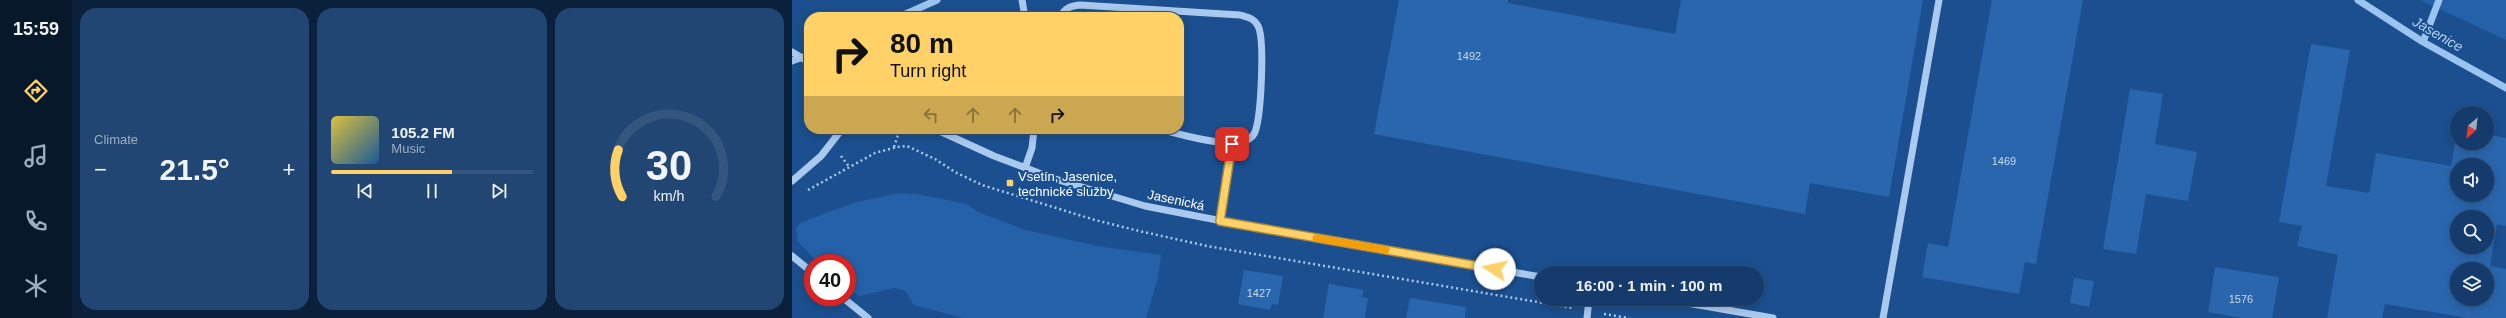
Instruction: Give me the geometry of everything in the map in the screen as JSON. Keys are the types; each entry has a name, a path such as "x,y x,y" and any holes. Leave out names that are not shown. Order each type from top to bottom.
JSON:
{"street":[{"path":"1022,0 1024,12"},
{"path":"1883,318 1939,0"},
{"path":"1063,12 1072,6 1080,5 1240,15 1250,18 1257,24 1262,42 1257,122 1253,136 1246,140 1232,144 1184,134"},
{"path":"792,52 804,59"},
{"path":"792,181 821,156 838,134"},
{"name":"Jasenická","path":"947,134 1025,168 1124,200 1220,221 1534,276"},
{"path":"1025,168 1032,148 1033,134"},
{"path":"1220,221 1232,144"},
{"path":"792,256 804,266"},
{"path":"853,306 868,318"},
{"path":"1704,306 1773,318"}],"path":[{"path":"894,148 898,134"},
{"path":"804,192 875,153 907,146 919,151 954,172 982,184 1095,220 1165,238 1587,314 1629,318"}],"shaded area":[{"path":"2420,0 2506,0 2506,40"},
{"path":"900,193 917,194 967,204 978,212 1025,230 1098,246 1161,255 1158,278 1146,318 963,318 914,305 905,291 895,288 859,296 856,294 856,254 809,254 798,242 796,228 802,222 856,202"}],"building":[{"path":"1399,0 1508,0 1508,3 1675,34 1681,0 1923,0 1889,197 1810,183 1805,214 1374,134"},
{"path":"1992,0 2083,0 2036,264 2025,262 2019,294 1922,277 1928,243 1948,247"},
{"path":"2311,44 2350,50 2326,186 2369,193 2376,153 2450,166 2450,202 2494,202 2494,158 2452,158 2454,150 2494,150 2494,135 2506,138 2506,226 2497,224 2494,242 2494,210 2450,210 2450,254 2492,254 2491,262 2450,262 2450,306 2494,306 2494,267 2506,269 2506,318 2468,318 2385,304 2382,318 2327,318 2338,255 2297,246 2302,226 2279,222"},
{"path":"2130,89 2163,94 2155,144 2197,152 2188,201 2146,194 2136,254 2103,249"},
{"path":"2215,267 2279,277 2272,318 2242,318 2208,312"},
{"path":"1244,270 1283,276 1278,305 1272,304 1270,310 1238,304"},
{"path":"2074,278 2094,281 2089,307 2070,303"},
{"path":"1329,284 1364,290 1362,297 1368,298 1365,318 1323,318"},
{"path":"1410,298 1466,307 1465,318 1406,318"}],"waterway":[{"name":"Jasenice","path":"910,12 937,0"},
{"name":"Jasenice","path":"2358,0 2423,42 2506,88"},
{"path":"2423,42 2439,0"},
{"name":"Jasenice","path":"792,61 804,57"}],"slow traffic":[{"path":"1316,238 1386,250"}],"place":[{"name":"Vsetín, Jasenice, technické služby","path":"1010,183"}],"route":[{"path":"1232,144 1220,221 1495,269"}]}
